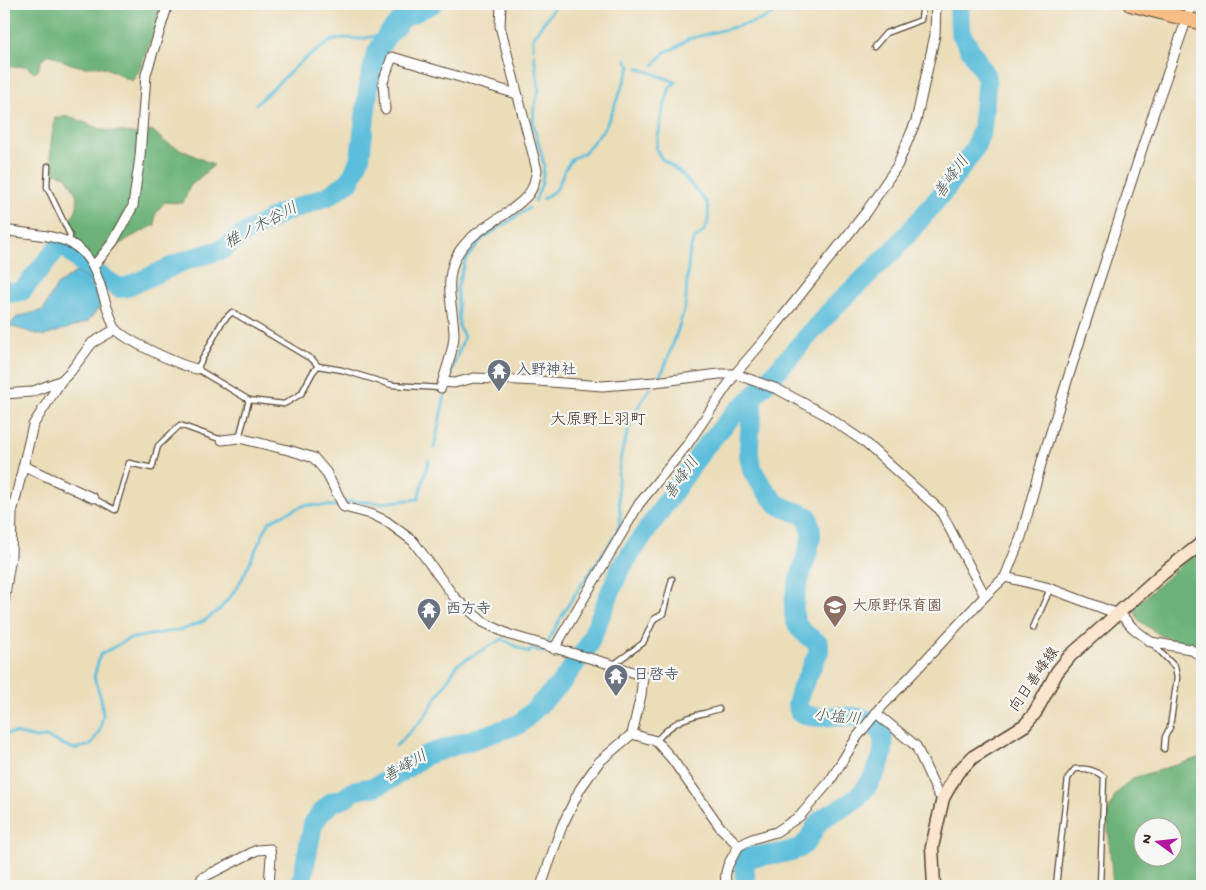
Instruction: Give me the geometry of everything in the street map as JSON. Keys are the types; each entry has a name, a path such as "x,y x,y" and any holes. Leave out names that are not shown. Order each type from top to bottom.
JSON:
{"main road":[{"path":"1130,4 1202,23"},
{"name":"向日善峰線","path":"934,886 932,847 943,798 957,773 973,758 1025,725 1035,713 1057,672 1070,656 1162,574 1202,543"}],"street":[{"path":"93,267 113,242 133,206 140,157 146,74 168,4"},
{"path":"501,4 500,26 537,170 534,185 526,198 464,243 455,259 449,298 454,335 453,349 442,385 474,378 602,386 719,374 738,374 777,389 822,413 862,440 940,510 984,596"},
{"path":"557,650 639,504 687,445 738,374 866,212 897,166 916,121 935,35 936,4"},
{"path":"727,886 725,880 728,863 739,846 752,839 776,832 800,816 830,781 857,737 874,715 984,596 1005,577 1021,537 1043,457 1152,118 1192,4"},
{"path":"385,109 383,82 392,57 517,94"},
{"path":"4,230 58,239 73,244 86,256 93,267 116,329 146,349 184,367 197,370"},
{"path":"4,600 11,556 8,512 24,466 33,425 61,381 92,343 116,329"},
{"path":"4,394 32,392 61,381"},
{"path":"222,440 239,438 314,458 326,472 342,503 386,521 413,541 455,598 483,622 510,636 613,665 643,676 632,734 600,762 580,789 562,826 541,886"},
{"path":"24,466 93,498"},
{"path":"1005,577 1050,589 1118,614 1151,642 1190,649 1202,657"},
{"path":"874,715 916,746 938,794 943,798"},
{"path":"632,734 656,741 672,759 720,827 739,846"},
{"path":"200,886 202,878 257,850 270,849 269,886"}],"lane":[{"path":"874,47 886,33 921,20 923,4"},
{"path":"48,166 47,187 70,235 68,242"},
{"path":"318,366 301,394 284,404 249,400 197,370 222,322 232,312 313,360 318,366 342,370 392,385 442,385"},
{"path":"239,438 249,400"},
{"path":"93,498 115,510 129,463 152,468 158,446 180,424 222,440"},
{"path":"613,665 643,643 654,619 663,614 672,579"},
{"path":"1033,628 1050,589"},
{"path":"1151,642 1175,667 1177,678 1170,727 1165,737 1164,749"},
{"path":"656,741 668,727 686,717 719,709"},
{"path":"1056,886 1068,778 1075,769 1084,768 1097,771 1104,777 1100,886"}],"green space":[{"path":"4,4 164,4 140,69 132,81 103,67 77,66 49,54 41,61 38,71 33,72 26,66 4,67"},
{"path":"68,116 107,131 138,134 152,130 165,142 214,165 190,186 183,203 164,202 155,215 155,225 129,238 96,262 76,241 69,222 76,209 76,194 66,176 55,173 51,160 55,118"},
{"path":"1202,547 1202,652 1160,635 1138,620 1134,607"},
{"path":"1202,757 1202,886 1113,886 1107,815 1116,794 1133,778"}],"water":[{"path":"76,272 91,282 101,305 87,322 44,336 9,326 17,317 43,310 57,285"}],"waterway":[{"name":"椎ノ木谷川","path":"4,290 10,293 22,291 59,246 67,247 81,263 119,288 127,287 184,261 223,249 242,235 280,214 328,196 350,181 360,158 369,84 376,54 386,37 403,18 432,4"},
{"path":"533,49 533,37 557,4"},
{"path":"654,65 665,52 677,47 688,39 758,21 778,12 807,12 822,4"},
{"name":"善峰川","path":"301,886 313,824 332,802 343,799 356,790 374,787 391,779 426,755 520,724 561,683 588,646 620,569 704,448 734,414 754,396 834,307 894,250 946,189 974,150 982,129 987,78 960,32 959,4"},
{"path":"256,104 302,61 331,41 343,38 361,39 390,33"},
{"path":"534,55 539,90 534,108 533,123 544,164 542,183 535,201"},
{"path":"543,199 557,189 565,169 573,158 584,153 603,130 630,67 626,59"},
{"path":"638,68 676,82 670,87 662,114 656,149 662,159 680,172 707,203 708,210 708,222 705,229 691,246 685,306 664,369 658,377"},
{"path":"450,376 464,337 459,326 457,288 465,261 481,240 529,208"},
{"path":"548,643 577,591 618,530 620,514 618,475 620,462 631,423 650,388"},
{"path":"434,448 446,389"},
{"name":"小塩川","path":"746,886 744,863 748,857 783,853 796,850 804,845 821,820 861,794 879,766 883,745 882,735 870,721 851,717 810,716 800,713 797,705 801,690 819,651 819,644 802,631 794,617 795,594 809,546 810,526 808,517 782,507 775,502 754,473 749,451 754,396"},
{"path":"5,734 15,733 36,738 46,737 74,749 91,745 100,730 103,716 101,698 94,677 100,655 128,639 184,629 204,621 220,609 242,579 269,522 305,505 338,506 350,501 381,503 418,499 429,460"},
{"path":"396,746 423,719 458,664 502,639 529,653 531,649 544,652"}],"place":[{"name":"入野神社","path":"499,392"},
{"name":"大原野保育園","path":"835,628"},
{"name":"西方寺","path":"429,631"},
{"name":"日啓寺","path":"616,697"}],"district":[{"name":"大原野上羽町","path":"598,421"}]}
